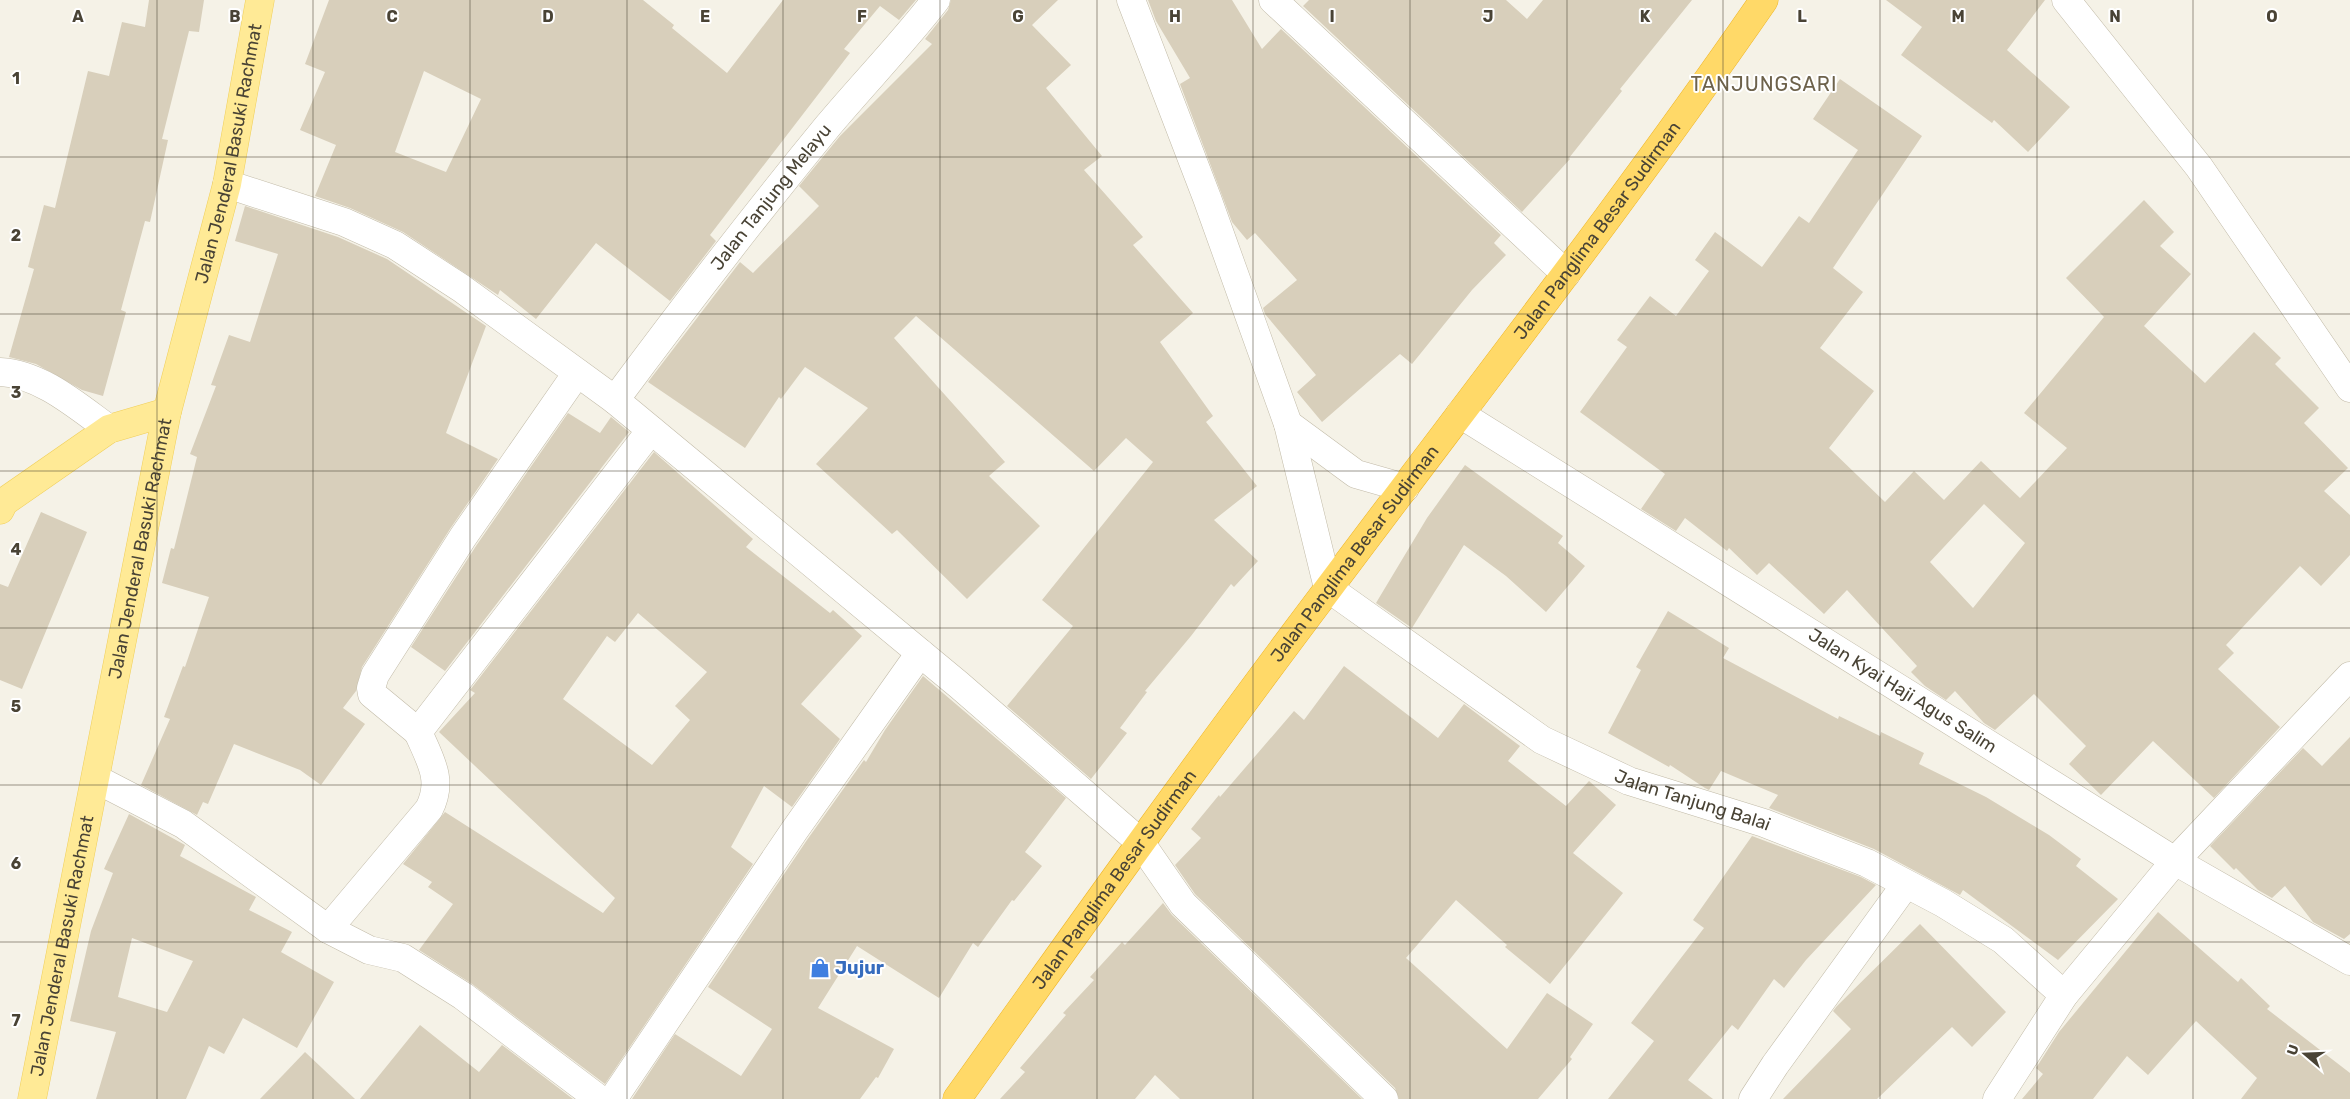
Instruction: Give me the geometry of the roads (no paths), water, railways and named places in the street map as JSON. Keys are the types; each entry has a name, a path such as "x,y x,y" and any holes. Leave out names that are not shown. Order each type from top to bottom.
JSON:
{"highway":[{"name":"Jalan Panglima Besar Sudirman","path":"957,1099 1140,842 1328,588 1566,274 1760,6"}],"main road":[{"name":"Jalan Jenderal Basuki Rachmat","path":"32,1099 167,412 227,184 260,0"},
{"path":"0,510 4,502 109,429 167,412"}],"street":[{"name":"Jalan Tanjung Melayu","path":"615,400 740,233 833,119 911,33 936,0"},
{"path":"1131,0 1207,198 1288,424 1328,588"},
{"path":"1273,0 1566,274"},
{"path":"2066,0 2199,167 2350,388"},
{"path":"227,184 344,222 395,245 461,288 615,400 920,653 1140,842 1183,904 1384,1099"},
{"path":"0,372 13,372 49,387 109,429"},
{"path":"328,929 429,809 437,786 431,762 418,732 372,694 370,688 374,675 463,537 577,373"},
{"name":"Jalan Kyai Haji Agus Salim","path":"1460,414 2176,861 2350,961"},
{"path":"1288,424 1356,474 1405,488"},
{"path":"418,732 652,430"},
{"name":"Jalan Tanjung Balai","path":"1328,588 1542,740 1630,781 1764,823 1867,863 2003,940 2064,995"},
{"path":"613,1099 856,742 920,653"},
{"path":"1997,1099 2064,995 2176,861 2350,676"},
{"path":"96,779 183,824 328,929 369,950 403,958 463,996 567,1090 599,1099"},
{"path":"1753,1099 1775,1065 1906,884"}],"place":[{"name":"Jujur","path":"820,968"}],"district":[{"name":"TANJUNGSARI","path":"1764,84"}]}
